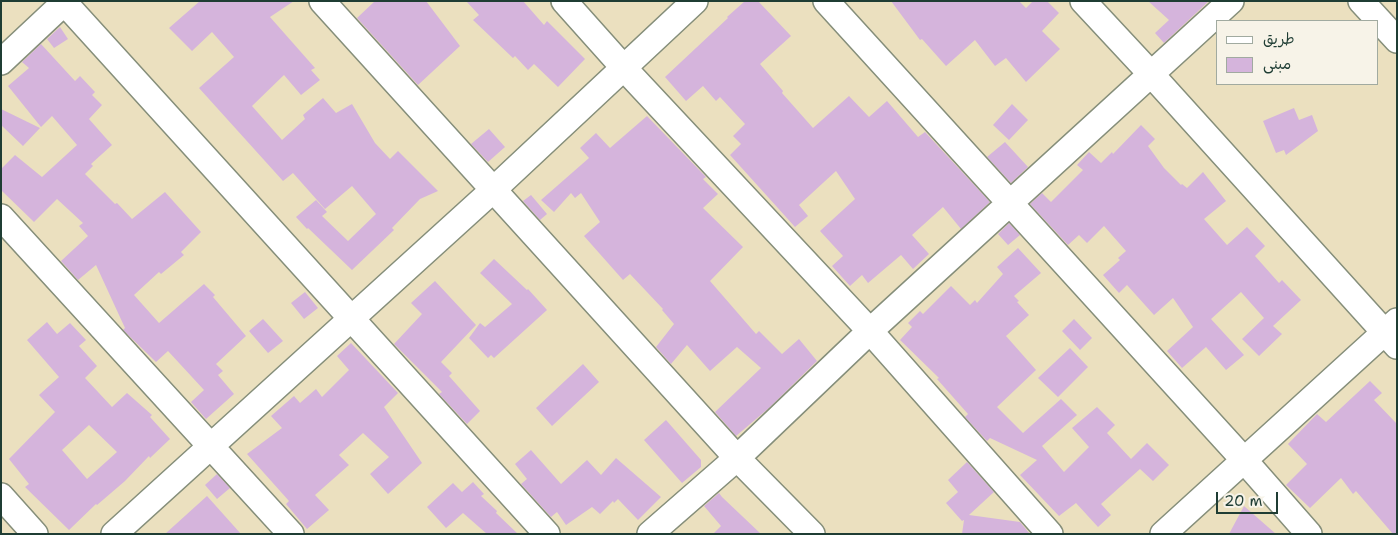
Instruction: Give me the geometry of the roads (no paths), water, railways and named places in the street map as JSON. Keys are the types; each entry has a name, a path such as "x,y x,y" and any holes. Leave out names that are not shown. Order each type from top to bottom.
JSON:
{"street":[{"path":"322,1 737,458 812,534"},
{"path":"564,1 623,67 870,331 1050,534"},
{"path":"114,534 493,190 695,1"},
{"path":"826,1 1244,460 1309,534"},
{"path":"1083,1 1393,333 1244,460 1164,534"},
{"path":"650,534 737,458 870,331 1231,1"},
{"path":"1361,1 1397,40"},
{"path":"1,62 65,2 547,534"},
{"path":"1,217 291,534"},
{"path":"1,496 35,534"}]}
